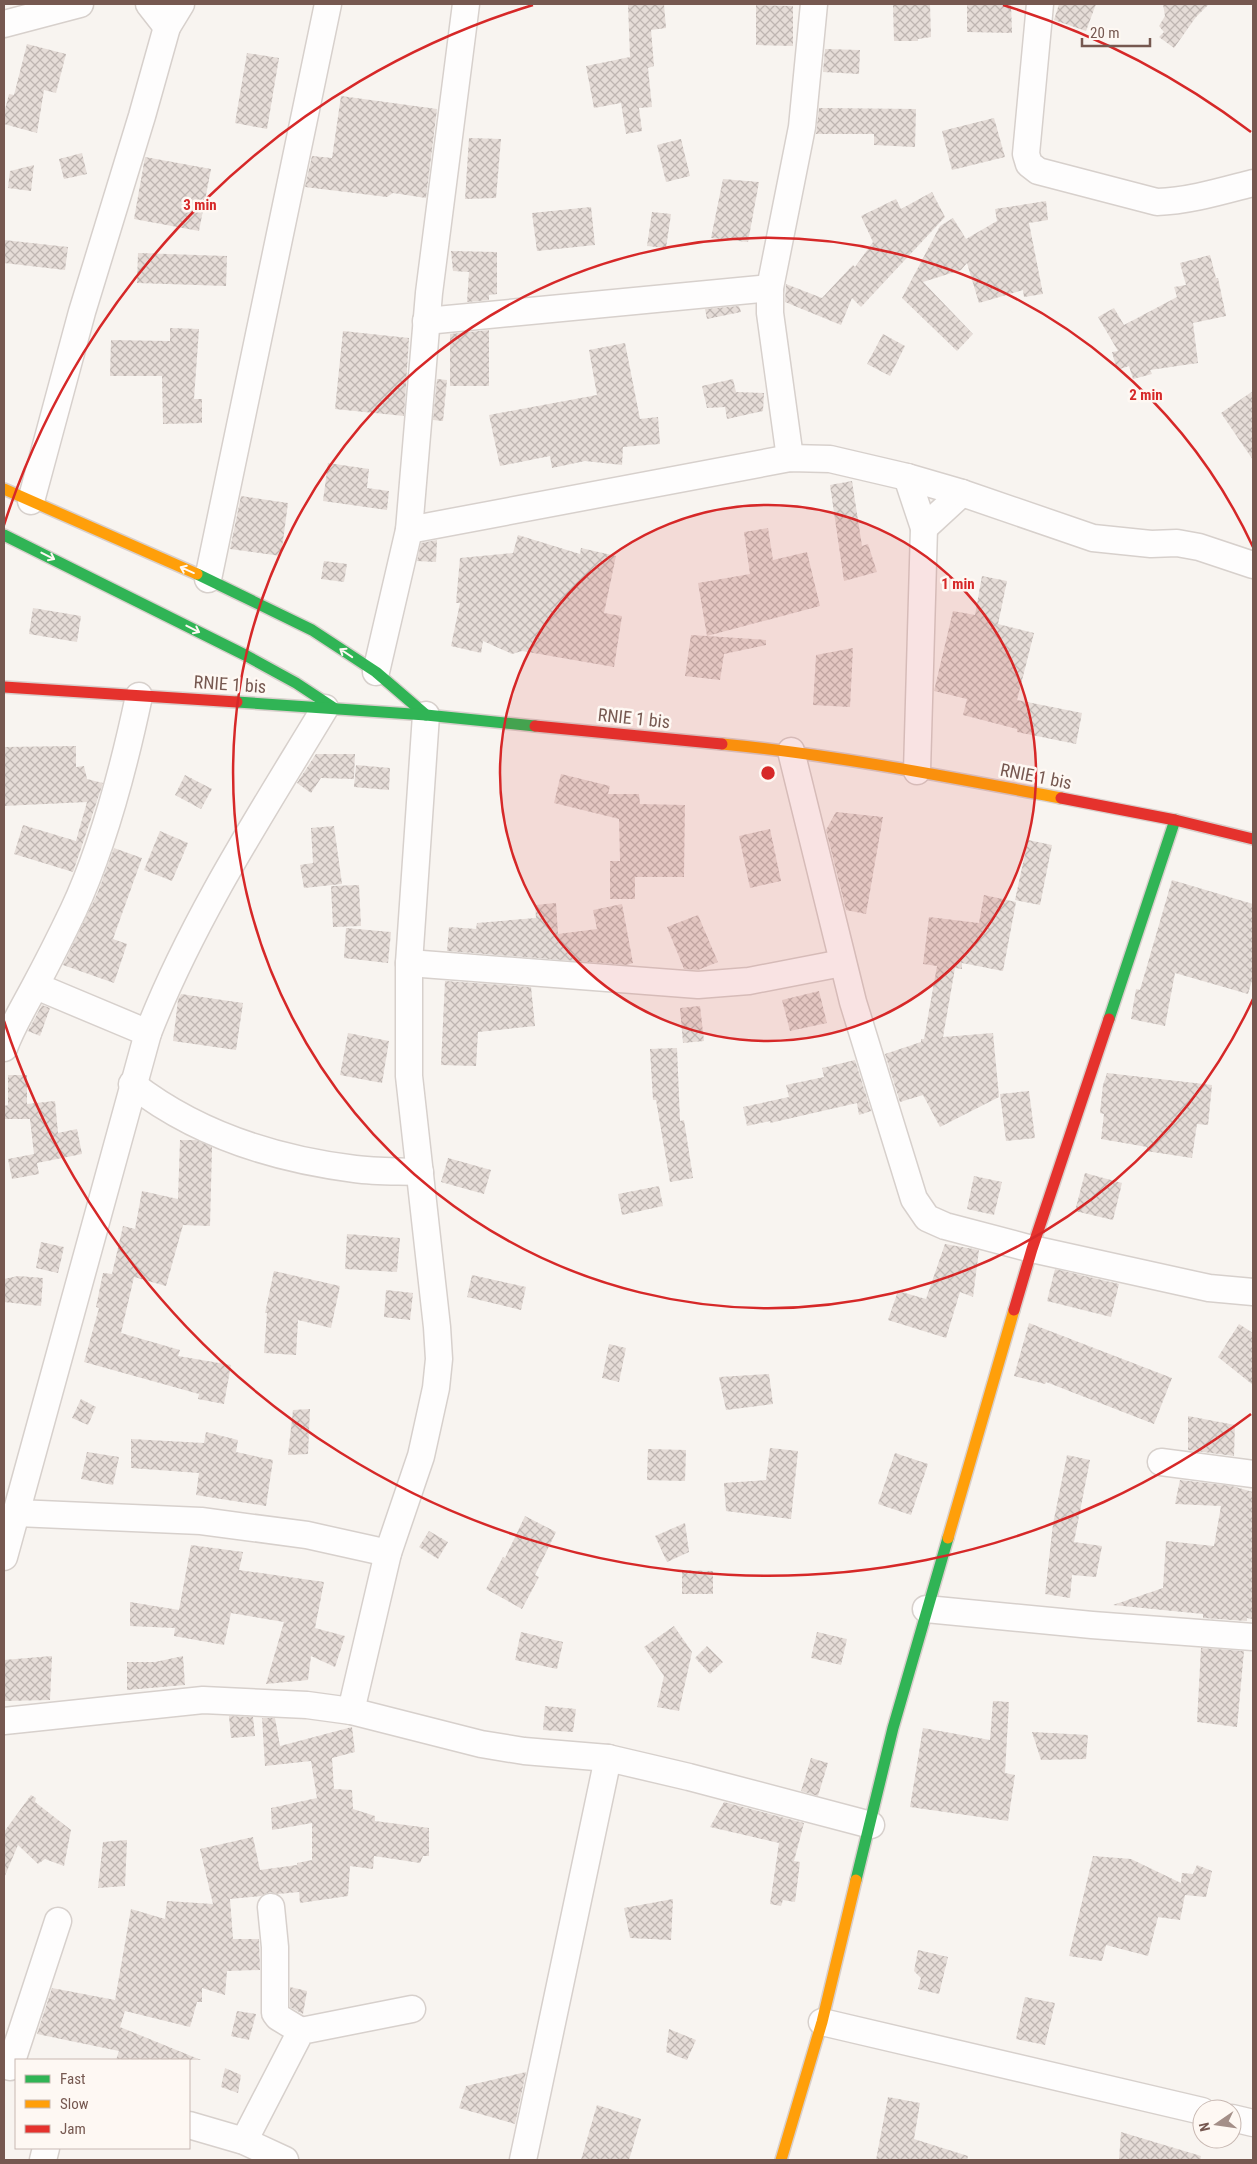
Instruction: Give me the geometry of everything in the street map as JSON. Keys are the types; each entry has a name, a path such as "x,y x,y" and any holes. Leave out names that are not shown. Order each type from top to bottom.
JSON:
{"main road":[{"path":"4,489 208,579 312,630 376,672 426,715"},
{"path":"4,536 245,655 296,683 330,708"},
{"name":"RNIE 1 bis","path":"4,687 426,715 791,751 917,771 1175,820 1253,839"},
{"path":"781,2160 822,2022 893,1728 1032,1248 1175,820"}],"street":[{"path":"4,24 80,4"},
{"path":"149,4 167,27"},
{"path":"31,501 82,312 167,27 180,4"},
{"path":"208,579 328,4"},
{"path":"376,672 408,530 426,321 466,4"},
{"path":"790,458 770,313 770,288 802,127 814,4"},
{"path":"1040,4 1026,141 1026,154 1029,164 1038,171 1157,202 1171,202 1203,196 1253,183"},
{"path":"426,321 770,288"},
{"path":"408,530 790,458 830,458 962,493 1093,538 1136,543 1184,544 1253,565"},
{"path":"907,477 924,528 917,771"},
{"path":"924,528 962,493"},
{"path":"4,1048 10,1031 36,986 74,910 95,856 120,776 139,696"},
{"path":"4,1557 132,1084 162,996 229,868 330,708"},
{"path":"351,1711 388,1552 421,1456 436,1388 439,1359 409,1076 409,963 426,715"},
{"path":"791,751 842,963 911,1191 921,1211 928,1218 945,1226 1032,1248 1209,1288 1253,1292"},
{"path":"409,963 698,985 749,981 842,963"},
{"path":"36,986 148,1033"},
{"path":"132,1084 154,1100 206,1128 234,1141 277,1155 357,1169 420,1172"},
{"path":"1161,1462 1253,1474"},
{"path":"11,1526 201,1521 307,1535 388,1552"},
{"path":"926,1609 1092,1625 1253,1637"},
{"path":"4,1721 203,1700 307,1705 351,1711 481,1744 524,1751 608,1758 689,1777 871,1825"},
{"path":"523,2160 608,1758"},
{"path":"271,1907 276,1947 275,2012 278,2017 301,2031 412,2009"},
{"path":"10,2067 58,1921"},
{"path":"822,2022 1192,2109"},
{"path":"244,2141 301,2031"},
{"path":"190,2125 244,2141 285,2160"}],"building":[{"path":"628,4 664,4 666,28 651,30 654,66 648,68 652,107 639,108 642,131 626,134 621,103 594,108 586,66 630,57"},
{"path":"893,4 930,4 931,37 918,39 918,41 894,41"},
{"path":"967,4 1011,4 1012,33 967,32"},
{"path":"1059,4 1096,4 1086,31 1054,20"},
{"path":"1163,4 1209,4 1196,17 1174,48 1159,37 1164,32 1159,26 1165,16"},
{"path":"756,5 793,6 793,46 756,45"},
{"path":"27,44 66,54 56,93 44,90 37,133 4,124 4,114 9,94 14,95"},
{"path":"825,49 860,50 859,74 823,72"},
{"path":"247,53 279,58 267,129 235,123"},
{"path":"341,96 437,109 426,198 393,193 387,197 305,187 312,156 332,158"},
{"path":"819,108 916,109 915,147 874,145 874,134 816,134"},
{"path":"994,118 1005,157 952,170 942,131"},
{"path":"469,138 501,139 496,198 465,199"},
{"path":"681,139 690,176 666,182 657,145"},
{"path":"82,153 87,174 64,179 59,159"},
{"path":"145,157 211,169 199,231 134,219"},
{"path":"34,165 31,191 8,188 10,171"},
{"path":"723,179 759,182 748,242 711,238"},
{"path":"932,192 945,217 861,307 852,298 841,325 785,302 786,284 822,298 853,265 855,267 873,242 861,216 896,199 901,209"},
{"path":"1046,201 1048,220 1029,223 1043,294 1024,297 1023,290 979,303 967,263 961,270 923,282 973,334 957,351 902,298 940,226 953,218 966,239 997,221 995,209"},
{"path":"591,207 595,245 537,251 532,213"},
{"path":"652,212 671,214 666,248 647,246"},
{"path":"4,240 68,247 65,270 4,263"},
{"path":"451,251 497,252 497,294 489,295 489,300 467,302 469,272 453,271"},
{"path":"138,253 227,256 226,286 137,283"},
{"path":"1210,255 1216,278 1218,278 1226,316 1193,323 1198,363 1150,370 1152,374 1133,379 1129,366 1117,370 1112,352 1118,351 1098,317 1114,308 1124,325 1177,297 1174,287 1186,285 1180,263"},
{"path":"739,306 741,312 707,319 705,309"},
{"path":"170,328 199,329 194,399 202,399 202,423 163,424 162,376 110,376 111,340 170,341"},
{"path":"489,330 489,386 450,386 450,334"},
{"path":"343,331 409,338 404,416 335,409"},
{"path":"883,334 905,346 890,376 867,364"},
{"path":"625,343 640,419 658,417 660,444 623,447 622,465 585,461 552,468 550,456 500,466 489,415 597,395 589,350"},
{"path":"437,379 447,380 443,421 433,420"},
{"path":"733,379 736,392 764,393 763,411 727,419 725,407 707,408 702,386"},
{"path":"1253,391 1253,460 1221,413"},
{"path":"328,463 369,469 367,488 389,491 387,510 323,501"},
{"path":"852,481 862,546 868,544 877,572 844,581 830,485"},
{"path":"241,496 288,503 281,556 230,549"},
{"path":"768,528 773,560 807,552 820,606 707,636 698,583 750,574 744,532"},
{"path":"518,535 580,554 581,548 616,556 604,613 622,616 614,667 522,651 512,654 483,641 481,653 451,646 460,603 456,603 460,558 513,553"},
{"path":"437,540 436,562 417,561 421,543"},
{"path":"324,561 347,564 344,582 321,579"},
{"path":"982,576 1007,581 998,624 1034,633 1017,700 1082,713 1076,744 1017,732 1017,729 963,715 967,699 934,691 953,611 975,615"},
{"path":"33,608 81,616 77,642 29,634"},
{"path":"691,635 766,640 766,645 724,654 720,680 685,676"},
{"path":"853,648 850,707 813,705 816,655"},
{"path":"76,746 76,767 84,766 87,779 103,783 73,872 14,854 23,825 76,841 87,802 4,806 4,747"},
{"path":"316,754 355,754 354,779 321,778 311,793 297,783"},
{"path":"356,765 390,768 389,790 354,787"},
{"path":"561,774 610,786 608,794 639,794 640,804 685,805 684,877 635,877 635,899 610,899 610,861 620,861 619,819 554,803"},
{"path":"185,775 212,789 201,809 175,795"},
{"path":"836,812 883,817 866,914 846,910 826,830"},
{"path":"334,826 342,884 304,888 300,865 313,863 311,828"},
{"path":"770,829 781,881 750,888 739,836"},
{"path":"160,831 188,843 172,881 144,870"},
{"path":"1028,840 1052,845 1040,905 1015,900"},
{"path":"114,848 142,858 113,939 127,944 114,983 63,965 98,892"},
{"path":"1172,880 1253,904 1253,977 1248,994 1175,973 1165,1026 1131,1019 1136,989 1140,990"},
{"path":"359,885 361,926 333,927 331,886"},
{"path":"984,895 1016,902 1003,971 962,963 962,969 955,968 943,1037 993,1033 999,1097 940,1127 923,1095 900,1102 885,1054 921,1042 921,1039 924,1039 937,966 923,964 929,917 979,923"},
{"path":"556,903 558,934 597,929 593,910 622,904 633,963 627,965 447,951 449,927 476,929 477,923 536,918 535,905"},
{"path":"698,915 718,962 698,970 684,969 667,927"},
{"path":"346,928 391,932 388,963 344,958"},
{"path":"445,981 531,987 535,1026 478,1032 476,1066 441,1065"},
{"path":"819,991 827,1023 790,1031 782,1000"},
{"path":"181,994 243,1003 236,1050 173,1041 178,1000"},
{"path":"42,1005 50,1008 40,1036 28,1031"},
{"path":"700,1006 704,1041 683,1043 680,1008"},
{"path":"348,1033 389,1041 382,1083 340,1075"},
{"path":"677,1048 680,1121 684,1120 693,1178 670,1182 656,1100 653,1100 650,1049"},
{"path":"855,1060 871,1111 859,1115 857,1103 770,1123 770,1121 747,1126 743,1107 789,1097 786,1085 824,1077 822,1068"},
{"path":"1107,1073 1212,1085 1208,1125 1197,1124 1192,1158 1146,1151 1147,1147 1101,1139 1104,1114 1100,1113 1103,1085"},
{"path":"8,1075 27,1075 27,1104 55,1101 58,1133 77,1129 82,1154 37,1163 39,1174 12,1179 8,1159 34,1154 30,1119 4,1119 4,1106 8,1105"},
{"path":"1029,1091 1035,1138 1006,1141 1000,1094"},
{"path":"180,1140 196,1140 212,1147 210,1226 183,1225 166,1286 134,1277 121,1333 180,1350 178,1356 231,1365 224,1404 198,1399 199,1394 84,1362 99,1308 96,1307 103,1273 112,1274 123,1226 135,1229 142,1191 178,1199"},
{"path":"448,1158 491,1170 484,1194 441,1182"},
{"path":"1085,1173 1122,1183 1113,1220 1075,1211"},
{"path":"974,1176 1002,1182 994,1215 967,1209"},
{"path":"659,1186 663,1206 622,1215 618,1194"},
{"path":"347,1234 400,1238 397,1272 345,1269"},
{"path":"41,1242 64,1247 58,1273 36,1268"},
{"path":"945,1244 979,1250 973,1297 960,1292 946,1338 888,1320 898,1291 926,1299"},
{"path":"1055,1269 1119,1284 1111,1317 1047,1301"},
{"path":"274,1271 340,1286 331,1328 298,1320 296,1355 264,1353 267,1313 265,1313"},
{"path":"472,1275 526,1287 521,1310 467,1297"},
{"path":"18,1276 43,1278 41,1306 4,1302 4,1279"},
{"path":"386,1290 413,1293 410,1320 384,1317"},
{"path":"1029,1323 1172,1378 1154,1424 1046,1382 1045,1384 1014,1376"},
{"path":"1239,1324 1253,1333 1253,1385 1218,1357"},
{"path":"609,1344 626,1348 619,1382 602,1378"},
{"path":"769,1374 773,1404 726,1410 719,1377"},
{"path":"81,1399 96,1407 88,1425 72,1418"},
{"path":"310,1409 308,1454 288,1455 293,1410"},
{"path":"1188,1416 1235,1425 1234,1456 1188,1450"},
{"path":"206,1432 238,1440 236,1452 273,1460 266,1506 196,1495 199,1473 131,1468 131,1439 204,1443"},
{"path":"770,1448 798,1451 791,1519 726,1511 724,1483 766,1480"},
{"path":"648,1449 686,1450 685,1481 647,1480"},
{"path":"87,1452 119,1457 113,1485 81,1479"},
{"path":"895,1453 928,1464 911,1515 878,1504"},
{"path":"1067,1455 1090,1460 1074,1542 1102,1546 1096,1577 1072,1575 1070,1598 1045,1594 1053,1524"},
{"path":"1180,1480 1232,1486 1253,1492 1253,1619 1247,1618 1247,1621 1203,1618 1203,1614 1113,1605 1163,1588 1166,1541 1214,1546 1221,1506 1175,1504"},
{"path":"525,1516 556,1532 535,1575 539,1577 522,1609 486,1589 503,1557 505,1558"},
{"path":"685,1523 689,1552 667,1562 655,1536"},
{"path":"429,1531 448,1542 438,1559 419,1547"},
{"path":"191,1545 243,1552 239,1570 324,1582 315,1628 345,1636 335,1667 311,1656 308,1680 266,1684 284,1622 231,1613 224,1645 174,1636 175,1628 130,1626 130,1602 179,1610"},
{"path":"682,1570 713,1571 713,1594 682,1594"},
{"path":"674,1626 692,1652 679,1711 657,1707 664,1676 644,1647"},
{"path":"521,1632 563,1642 557,1669 515,1660"},
{"path":"817,1632 847,1639 841,1665 811,1658"},
{"path":"707,1646 723,1662 710,1674 695,1658"},
{"path":"1201,1648 1244,1651 1237,1727 1197,1722"},
{"path":"52,1656 50,1700 4,1701 4,1660"},
{"path":"183,1656 185,1685 127,1690 127,1662 155,1662"},
{"path":"993,1701 1009,1702 1005,1773 1015,1775 1008,1821 910,1807 923,1728 990,1740"},
{"path":"545,1706 576,1709 573,1732 543,1730"},
{"path":"229,1716 253,1717 255,1736 231,1738"},
{"path":"262,1718 275,1718 280,1746 352,1727 355,1752 332,1758 334,1789 352,1790 353,1809 375,1816 375,1821 429,1828 429,1856 423,1856 420,1863 374,1856 373,1869 350,1866 348,1896 300,1903 299,1892 278,1894 270,1892 261,1896 230,1899 233,1939 259,1939 260,1970 227,1971 225,1995 202,1988 202,2002 197,2002 190,2027 125,2011 120,2027 201,2060 116,2059 119,2051 37,2034 52,1988 115,2000 131,1909 165,1919 167,1901 213,1904 200,1849 253,1837 260,1870 297,1865 297,1863 312,1860 312,1823 272,1830 271,1808 317,1798 311,1761 265,1766"},
{"path":"1032,1732 1088,1735 1086,1759 1041,1760"},
{"path":"811,1758 828,1763 818,1796 801,1791"},
{"path":"31,1795 36,1798 35,1802 71,1830 64,1866 45,1859 38,1864 18,1845 4,1878 4,1832"},
{"path":"724,1802 804,1823 794,1861 800,1862 795,1902 783,1900 781,1906 770,1904 779,1843 710,1827"},
{"path":"127,1840 125,1886 98,1888 103,1842"},
{"path":"1093,1856 1131,1859 1181,1883 1182,1873 1193,1874 1197,1865 1212,1871 1206,1897 1185,1895 1180,1920 1158,1917 1148,1956 1106,1945 1102,1961 1069,1956"},
{"path":"673,1899 671,1940 630,1938 624,1908"},
{"path":"918,1950 948,1957 939,1994 918,1989 921,1978 914,1971"},
{"path":"290,1987 307,1991 303,2014 290,2007"},
{"path":"1025,1997 1055,2003 1045,2045 1016,2039"},
{"path":"237,2011 256,2014 249,2040 231,2036"},
{"path":"669,2029 696,2040 687,2060 666,2052"},
{"path":"225,2068 241,2075 238,2093 221,2087"},
{"path":"526,2072 515,2124 459,2108 466,2086"},
{"path":"888,2097 920,2103 914,2139 968,2156 967,2160 876,2160"},
{"path":"597,2105 641,2119 629,2160 581,2160"},
{"path":"1121,2132 1201,2156 1200,2160 1119,2160"}],"traffic: fast":[{"path":"4,535 245,655 296,683 334,708"},
{"path":"197,574 312,630 376,672 426,715"},
{"path":"237,702 426,715 535,726"},
{"path":"1109,1019 1175,820"},
{"path":"856,1880 893,1728 948,1538"}],"traffic: slow":[{"path":"4,489 197,574"},
{"path":"722,744 850,760 1061,798"},
{"path":"948,1538 1014,1310"},
{"path":"781,2160 822,2022 856,1880"}],"traffic: jam":[{"path":"4,687 237,702"},
{"path":"535,726 722,744"},
{"path":"1061,798 1175,820 1253,839"},
{"path":"1014,1310 1032,1249 1109,1019"}]}
